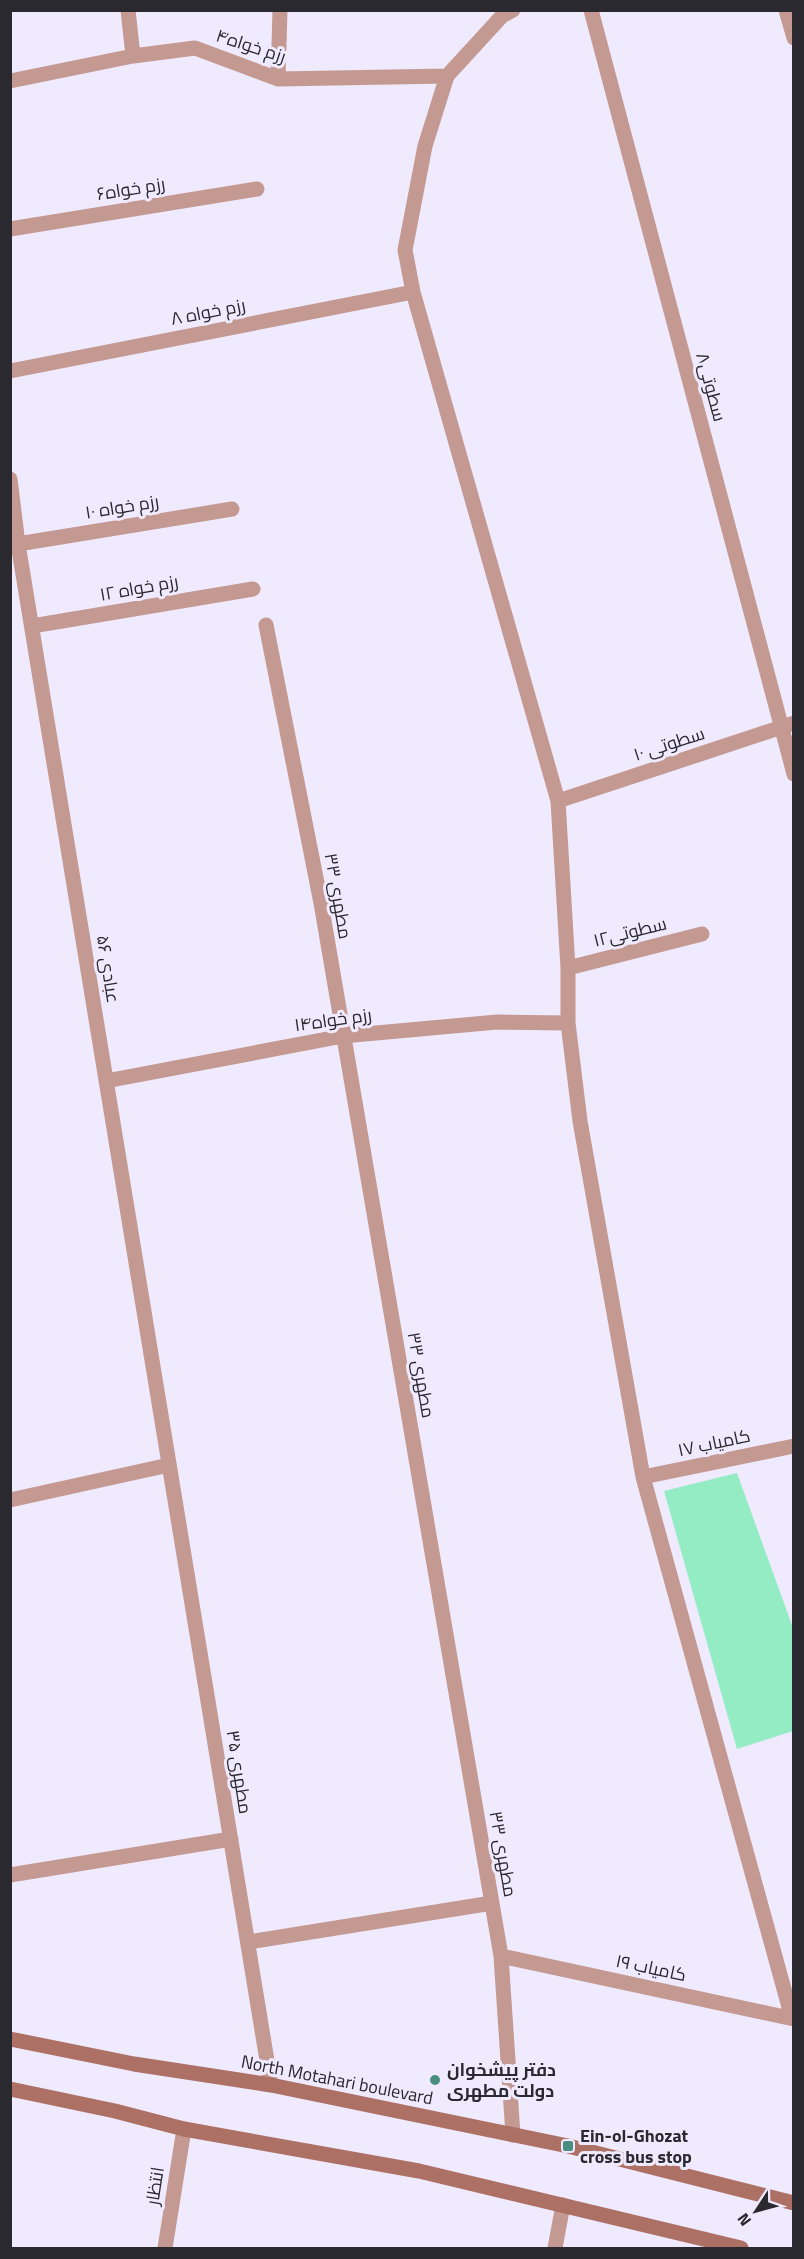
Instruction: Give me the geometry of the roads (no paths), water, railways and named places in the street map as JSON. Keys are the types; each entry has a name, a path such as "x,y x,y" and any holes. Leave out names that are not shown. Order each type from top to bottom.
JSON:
{"main road":[{"name":"North Motahari boulevard","path":"10,2039 134,2064 271,2085 568,2146 794,2203"},
{"path":"10,2089 115,2111 184,2129 419,2171 741,2248"}],"street":[{"path":"128,10 133,56"},
{"path":"278,79 280,10"},
{"path":"513,10 502,16 447,76 425,146 405,250 413,292 558,801 568,968 568,1023 580,1121 643,1477 793,2019"},
{"name":"سطوتی۸","path":"591,10 787,725 794,774"},
{"path":"786,10 794,38"},
{"name":"رزم خواه۴","path":"10,81 133,56 195,48 278,79 447,76"},
{"name":"رزم خواه۶","path":"10,228 257,189"},
{"name":"رزم خواه ۸","path":"10,371 413,292"},
{"name":"عبادی ۵۶","path":"10,479 18,543 169,1465"},
{"name":"رزم خواه ۱۰","path":"18,543 232,509"},
{"name":"رزم خواه ۱۲","path":"32,626 253,589"},
{"name":"مطهری ۳۳","path":"266,624 321,903 501,1956 513,2135"},
{"name":"سطوتی ۱۰","path":"558,801 787,725"},
{"name":"سطوتی۱۲","path":"568,968 702,933"},
{"name":"رزم خواه۱۴","path":"106,1081 343,1036 497,1022 568,1023"},
{"name":"کامیاب ۱۷","path":"643,1477 794,1446"},
{"path":"10,1500 169,1465"},
{"name":"مطهری ۳۵","path":"169,1465 271,2085"},
{"path":"10,1875 231,1839"},
{"path":"248,1942 492,1903"},
{"name":"کامیاب ۱۹","path":"501,1956 793,2019"},
{"name":"انتظار","path":"165,2248 184,2129"},
{"path":"555,2248 563,2205"}],"place":[{"name":"دفتر پیشخوان دولت مطهری","path":"435,2080"},
{"name":"Ein-ol-Ghozat cross bus stop","path":"568,2146"}]}
